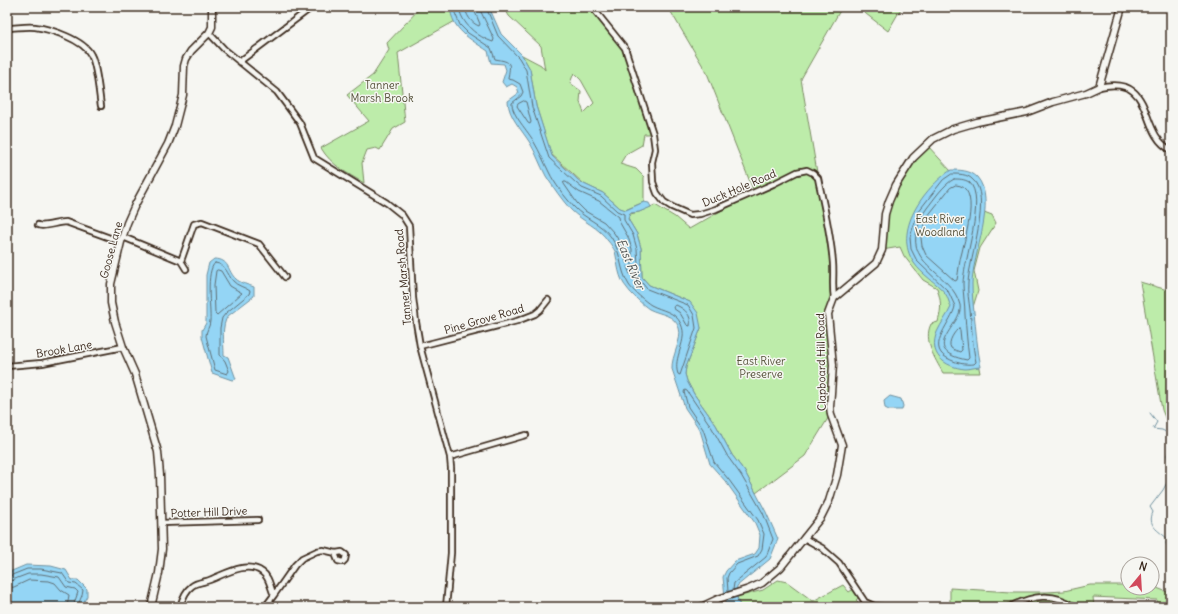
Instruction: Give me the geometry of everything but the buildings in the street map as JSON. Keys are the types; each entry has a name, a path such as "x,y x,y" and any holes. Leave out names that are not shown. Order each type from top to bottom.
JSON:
{"street":[{"path":"209,32 213,22 212,7"},
{"path":"239,62 312,7"},
{"name":"Duck Hole Road","path":"592,7 625,48 653,134 655,149 652,162 653,182 657,192 664,202 690,215 700,214 749,195 797,172 807,170 813,173 818,178 829,228 833,265 832,286 834,298"},
{"path":"1099,87 1122,7"},
{"path":"7,28 34,27 54,31 86,46 92,56 101,106"},
{"name":"Tanner Marsh Road","path":"209,32 224,50 277,92 300,123 314,158 387,203 402,215 409,226 413,298 420,346 450,457 452,478 451,553 446,607"},
{"name":"Goose Lane","path":"153,607 162,549 158,452 134,374 123,348 115,322 111,303 112,278 122,240 135,205 168,144 175,126 183,95 184,66 186,59 191,51 209,32"},
{"path":"834,298 876,263 882,250 885,214 893,190 913,158 926,145 942,134 953,129 977,122 1027,112 1053,102 1086,93 1099,87 1108,85 1119,86 1132,90 1138,96 1158,139 1164,146 1171,150"},
{"path":"38,225 42,226 58,222 66,222 182,261 186,269"},
{"path":"182,261 194,224 202,222 259,244 285,277"},
{"name":"Clapboard Hill Road","path":"701,607 721,598 762,584 781,567 821,517 829,501 835,485 842,450 841,437 831,415 830,407 833,365 828,314 834,298"},
{"name":"Pine Grove Road","path":"420,346 517,321 535,314 548,300"},
{"name":"Brook Lane","path":"7,366 42,363 123,348"},
{"path":"450,457 526,435"},
{"name":"Potter Hill Drive","path":"161,523 258,520"},
{"path":"804,538 822,548 839,563 865,602 869,605 883,607"},
{"path":"265,607 295,565 302,558 317,551 323,550 336,554"},
{"path":"180,607 186,593 192,586 233,570 240,569 257,569 266,575 274,595"},
{"path":"1009,607 1038,596 1060,599 1075,607"}],"green space":[{"name":"Tanner Marsh Brook","path":"421,7 449,7 457,20 398,53 405,122 393,129 380,150 376,148 367,150 362,163 364,183 335,164 321,148 369,121 347,95 373,75 389,50 387,43"},
{"path":"504,7 592,7 625,48 653,134 644,134 642,145 626,154 620,164 636,169 644,177 644,202 625,210 620,208 603,193 584,184 551,154 536,106 530,69 522,55 541,65 545,70 541,46 509,16","holes":["574,73 581,80 594,103 584,113 580,102 581,91 570,83"]},
{"name":"East River Preserve","path":"668,7 842,7 801,79 818,178 829,228 834,298 830,305 833,365 830,415 805,456 756,493 745,472 732,455 716,425 694,394 687,381 685,374 686,367 701,328 690,302 649,285 642,277 641,248 637,234 628,219 630,214 655,205 675,217 689,229 754,192 707,73"},
{"path":"857,7 902,7 888,31"},
{"name":"East River Woodland","path":"927,145 975,197 984,212 992,215 996,223 980,248 974,271 978,291 973,307 973,338 980,373 943,373 931,349 928,336 931,324 938,322 940,312 940,301 937,288 923,280 904,256 900,247 882,250 890,207 901,177"},
{"path":"1140,282 1171,291 1171,465 1168,425 1162,410"},
{"path":"778,580 787,582 813,601 843,585 849,592 855,588 861,596 856,600 863,607 740,607 737,597 763,590"},
{"path":"1090,585 1120,585 1120,596 1160,596 1160,589 1167,592 1171,596 1171,607 1160,607 1157,600 1093,597 1094,607 950,607 950,588 1011,592 1064,591"}],"water":[{"name":"East River","path":"450,7 489,7 501,34 522,55 530,69 536,106 552,156 578,180 603,193 620,208 626,210 644,202 649,203 651,207 639,212 630,213 628,219 637,234 641,248 642,277 649,285 690,302 698,313 701,328 686,367 685,374 687,381 694,394 716,425 732,455 745,472 778,539 770,559 737,586 737,597 740,607 726,607 723,577 735,561 755,554 759,548 760,535 755,523 726,482 710,464 700,430 685,408 672,369 680,332 677,323 670,317 649,309 631,293 622,280 615,251 610,243 596,228 571,210 558,193 546,176 530,143 510,112 508,101 519,93 517,87 512,84 506,87 502,82 506,70 504,64 491,63 488,51 469,38 458,28 451,15"},
{"name":"East River Woodland","path":"951,170 961,170 977,177 983,187 985,200 985,214 973,272 972,284 978,353 981,367 967,369 957,368 950,365 936,353 935,340 937,332 951,307 945,293 921,271 914,263 908,251 907,238 909,224 914,211 931,188"},
{"path":"214,259 226,263 233,276 242,283 254,287 254,296 228,316 224,324 224,355 228,357 236,379 232,380 212,373 202,337 202,330 206,323 206,275 209,263"},
{"path":"890,396 901,399 903,406 902,410 889,410 885,408 884,401"},
{"path":"26,565 51,566 66,570 72,580 78,580 87,589 87,596 81,607 7,607 7,573"}],"waterway":[{"path":"1150,413 1157,422 1153,429 1162,430 1170,437 1171,445 1167,455 1170,466 1168,474 1169,479 1163,490 1150,507 1153,512 1151,521 1152,524 1168,539 1166,543 1169,550 1168,554 1171,557"},
{"path":"1170,607 1171,603"}]}
